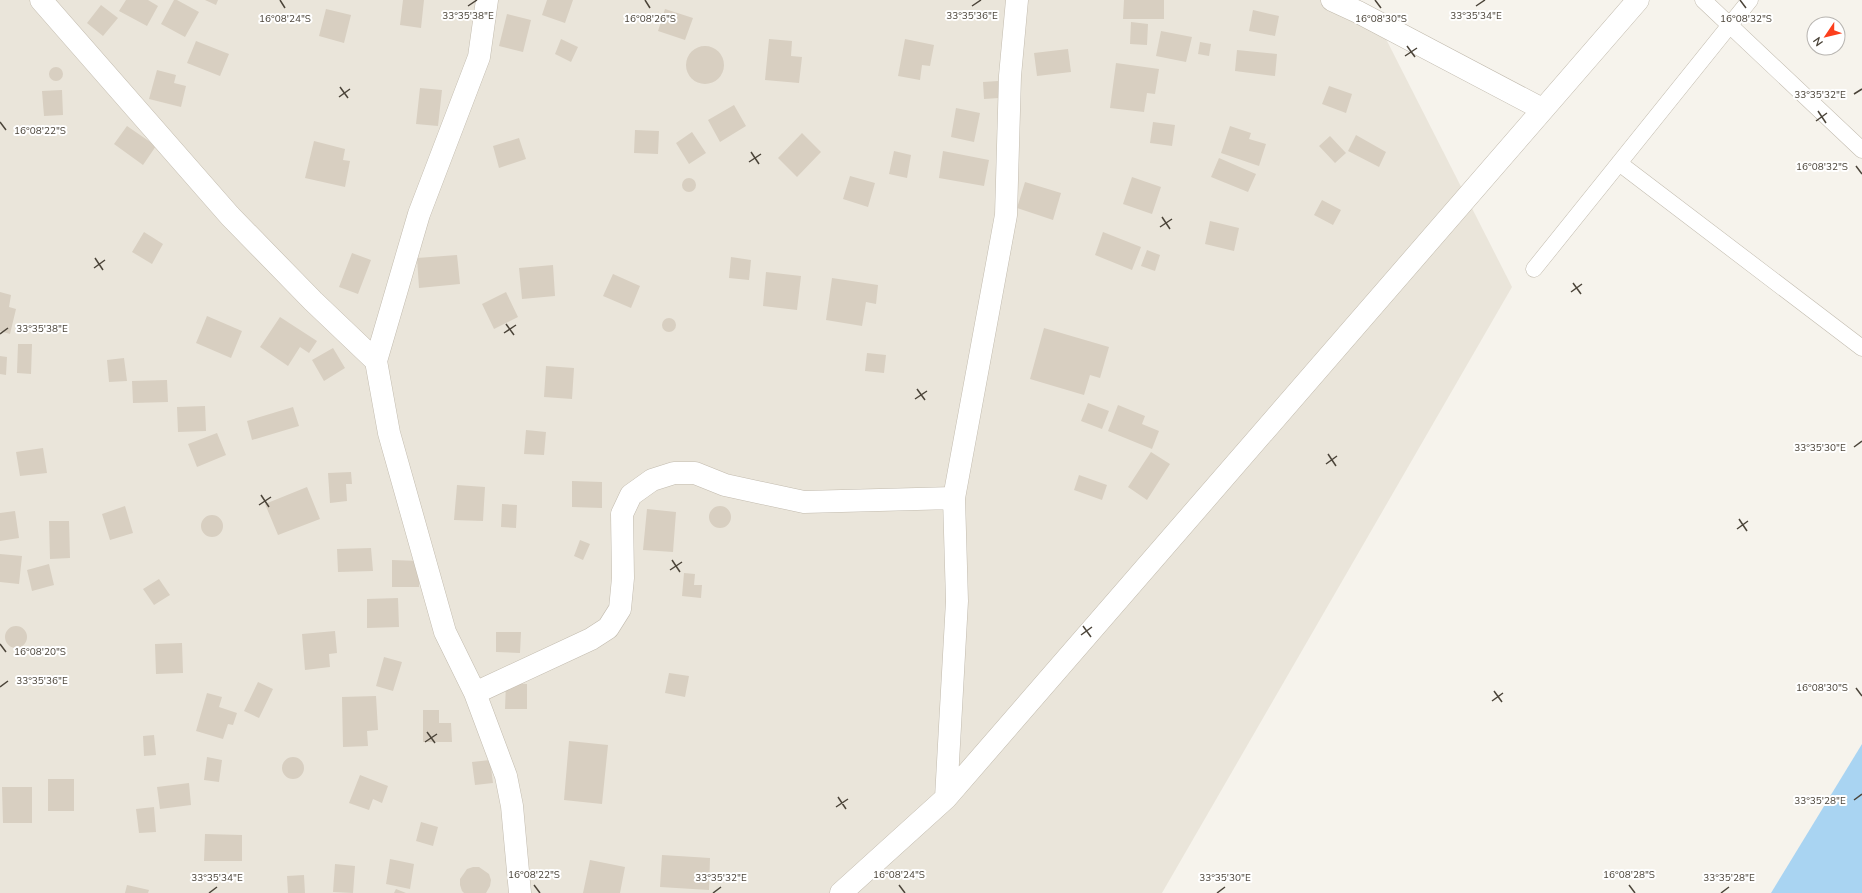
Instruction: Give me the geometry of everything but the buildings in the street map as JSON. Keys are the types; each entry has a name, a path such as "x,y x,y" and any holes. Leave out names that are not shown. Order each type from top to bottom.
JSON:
{"street":[{"path":"41,0 230,216 313,301 376,361"},
{"path":"488,0 479,57 419,214 376,361 389,433 445,632 475,693 506,776 512,806 520,893"},
{"path":"946,798 957,600 954,498 1006,215 1010,76 1017,0"},
{"path":"1332,0 1358,12 1542,109"},
{"path":"841,893 946,798 1638,0"},
{"path":"475,693 591,638 608,628 620,609 623,578 622,514 631,495 652,480 674,473 695,473 725,485 804,502 954,498"}],"lane":[{"path":"1703,0 1862,150"},
{"path":"1534,269 1750,0"},
{"path":"1619,163 1862,348"}],"shaded area":[{"path":"0,0 1324,0 1386,39 1512,287 1162,893 0,893"}],"water":[{"path":"1862,744 1862,893 1771,893"}]}
